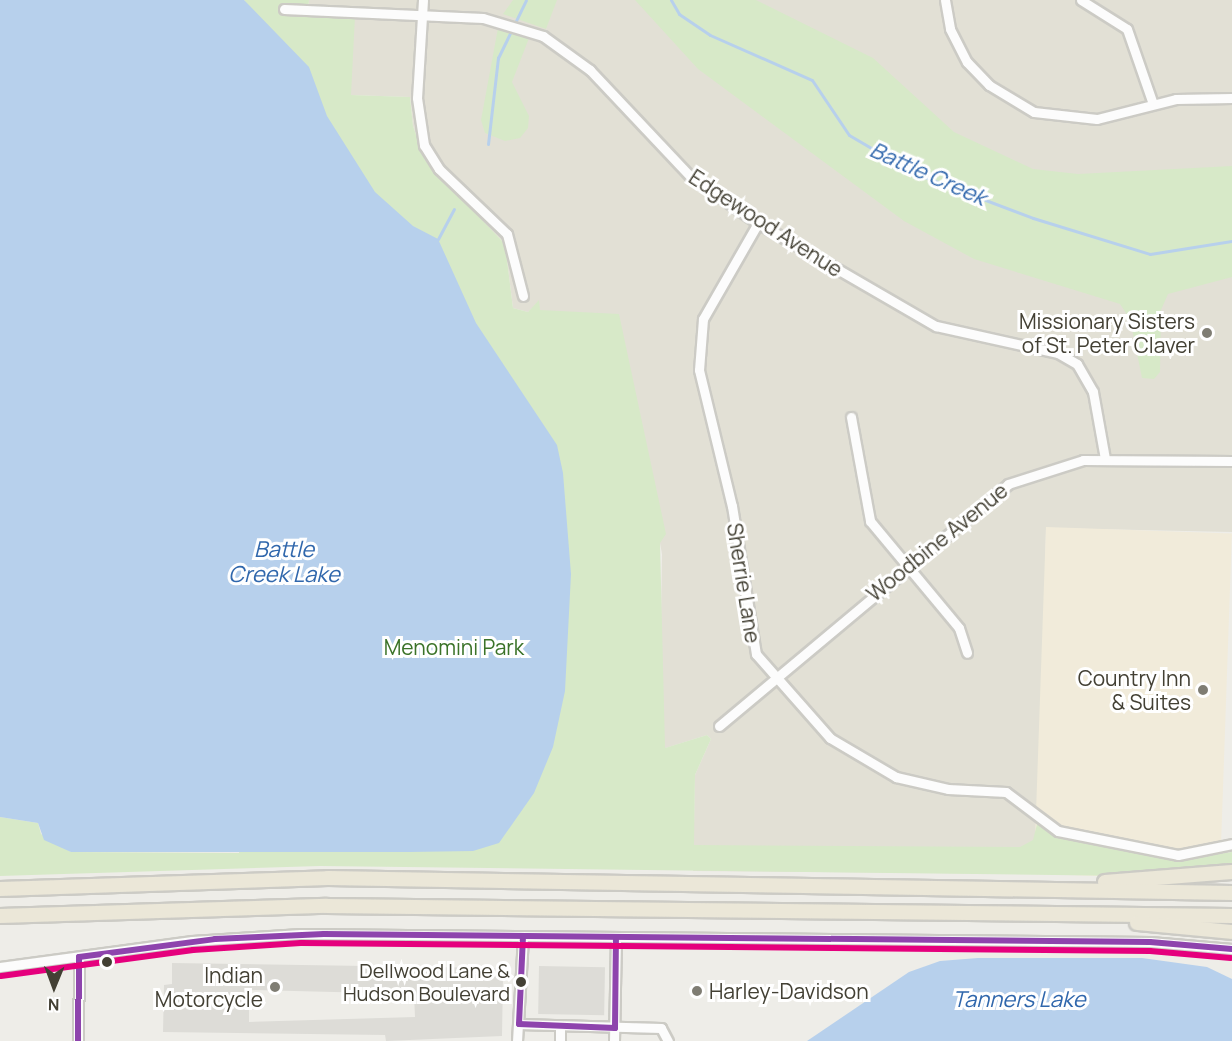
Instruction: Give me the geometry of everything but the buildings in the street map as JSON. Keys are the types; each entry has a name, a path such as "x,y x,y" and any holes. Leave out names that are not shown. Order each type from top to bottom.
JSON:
{"highway":[{"path":"993,889 1232,872"},
{"path":"0,889 328,878 1232,893"},
{"path":"0,916 327,906 1232,916"},
{"path":"1006,914 1232,932"}],"street":[{"path":"423,0 417,98 424,145 439,169 507,234 523,296"},
{"path":"945,0 950,29 967,62 989,85 1034,112 1097,119 1153,104 1232,98"},
{"path":"1081,0 1127,29 1153,104"},
{"name":"Edgewood Avenue","path":"284,9 421,13 507,21 526,28 576,57 664,154 758,223 936,326 1068,357 1089,380 1105,459"},
{"name":"Sherrie Lane","path":"758,223 703,319 699,370 732,506 750,639 775,678 830,738 877,769 932,787 1006,792 1058,831 1178,855 1232,844"},
{"path":"851,417 864,504 878,532 959,628 967,653"},
{"name":"Woodbine Avenue","path":"719,726 905,566 1008,484 1056,465 1105,459 1232,461"},
{"path":"0,967 257,936 1150,942 1232,950"},
{"path":"517,1041 523,936"},
{"path":"615,1041 616,938"},
{"path":"78,1041 79,957"},
{"path":"519,1024 667,1030 668,1041"},
{"path":"560,1026 560,1041"}],"shaded area":[{"path":"309,0 1232,0 1232,532 1046,528 1039,874 693,871 695,775 711,739 707,735 659,750 662,554 623,340 539,310 539,302 528,312 513,308 505,244 425,160 413,126 410,97 351,95 308,13"},
{"path":"1046,527 1232,533 1220,880 1034,874"},
{"path":"172,963 495,968 495,975 503,976 502,1036 386,1041 385,1035 163,1032 164,985 172,984","holes":["249,990 414,994 415,1017 249,1022"]},
{"path":"539,966 605,967 604,1015 538,1014"}],"green space":[{"name":"Menomini Park","path":"244,0 309,0 308,13 355,16 351,95 410,97 413,126 425,160 505,244 513,308 528,312 539,300 540,310 619,314 666,534 660,543 665,748 707,735 711,739 695,775 694,845 1020,847 1033,840 1037,824 1066,839 1175,860 1232,852 1232,868 1130,876 320,866 0,876 0,817 38,823 41,834 71,852 239,853 253,14"},
{"path":"513,0 557,0 546,29 503,14"},
{"path":"635,0 756,0 873,58 954,132 1033,169 1078,174 1232,166 1232,277 1168,294 1161,310 1160,372 1154,379 1142,378 1130,319 1120,304 974,259 904,221 698,69"},
{"path":"498,28 529,38 512,82 529,116 528,128 520,138 505,141 485,133 481,120"}],"water":[{"name":"Battle Creek Lake","path":"0,0 244,0 309,67 327,116 375,192 413,226 438,239 476,323 557,445 563,473 571,574 565,691 553,747 534,793 499,843 473,851 71,852 44,840 38,823 0,817"},
{"name":"Tanners Lake","path":"978,958 1142,958 1207,967 1232,979 1232,1041 807,1041 909,972 940,961"}],"waterway":[{"name":"Battle Creek","path":"488,144 498,58 526,0"},
{"name":"Battle Creek","path":"671,0 679,14 710,35 812,80 849,135 914,173 1033,218 1150,254 1232,241"},
{"name":"Battle Creek","path":"438,239 454,209"}],"transit line":[{"path":"79,957 215,939 324,934 1150,942 1232,949"},
{"path":"523,936 519,1024 615,1028 616,938"},
{"path":"1,976 193,950 301,943 1150,951 1231,958"},
{"path":"78,1041 79,957"}],"place":[{"name":"Missionary Sisters of St. Peter Claver","path":"1207,333"},
{"name":"Country Inn & Suites","path":"1203,690"},
{"name":"Dellwood Lane & Hudson Boulevard","path":"521,982"},
{"name":"Indian Motorcycle","path":"275,987"},
{"name":"Harley-Davidson","path":"697,991"}]}
